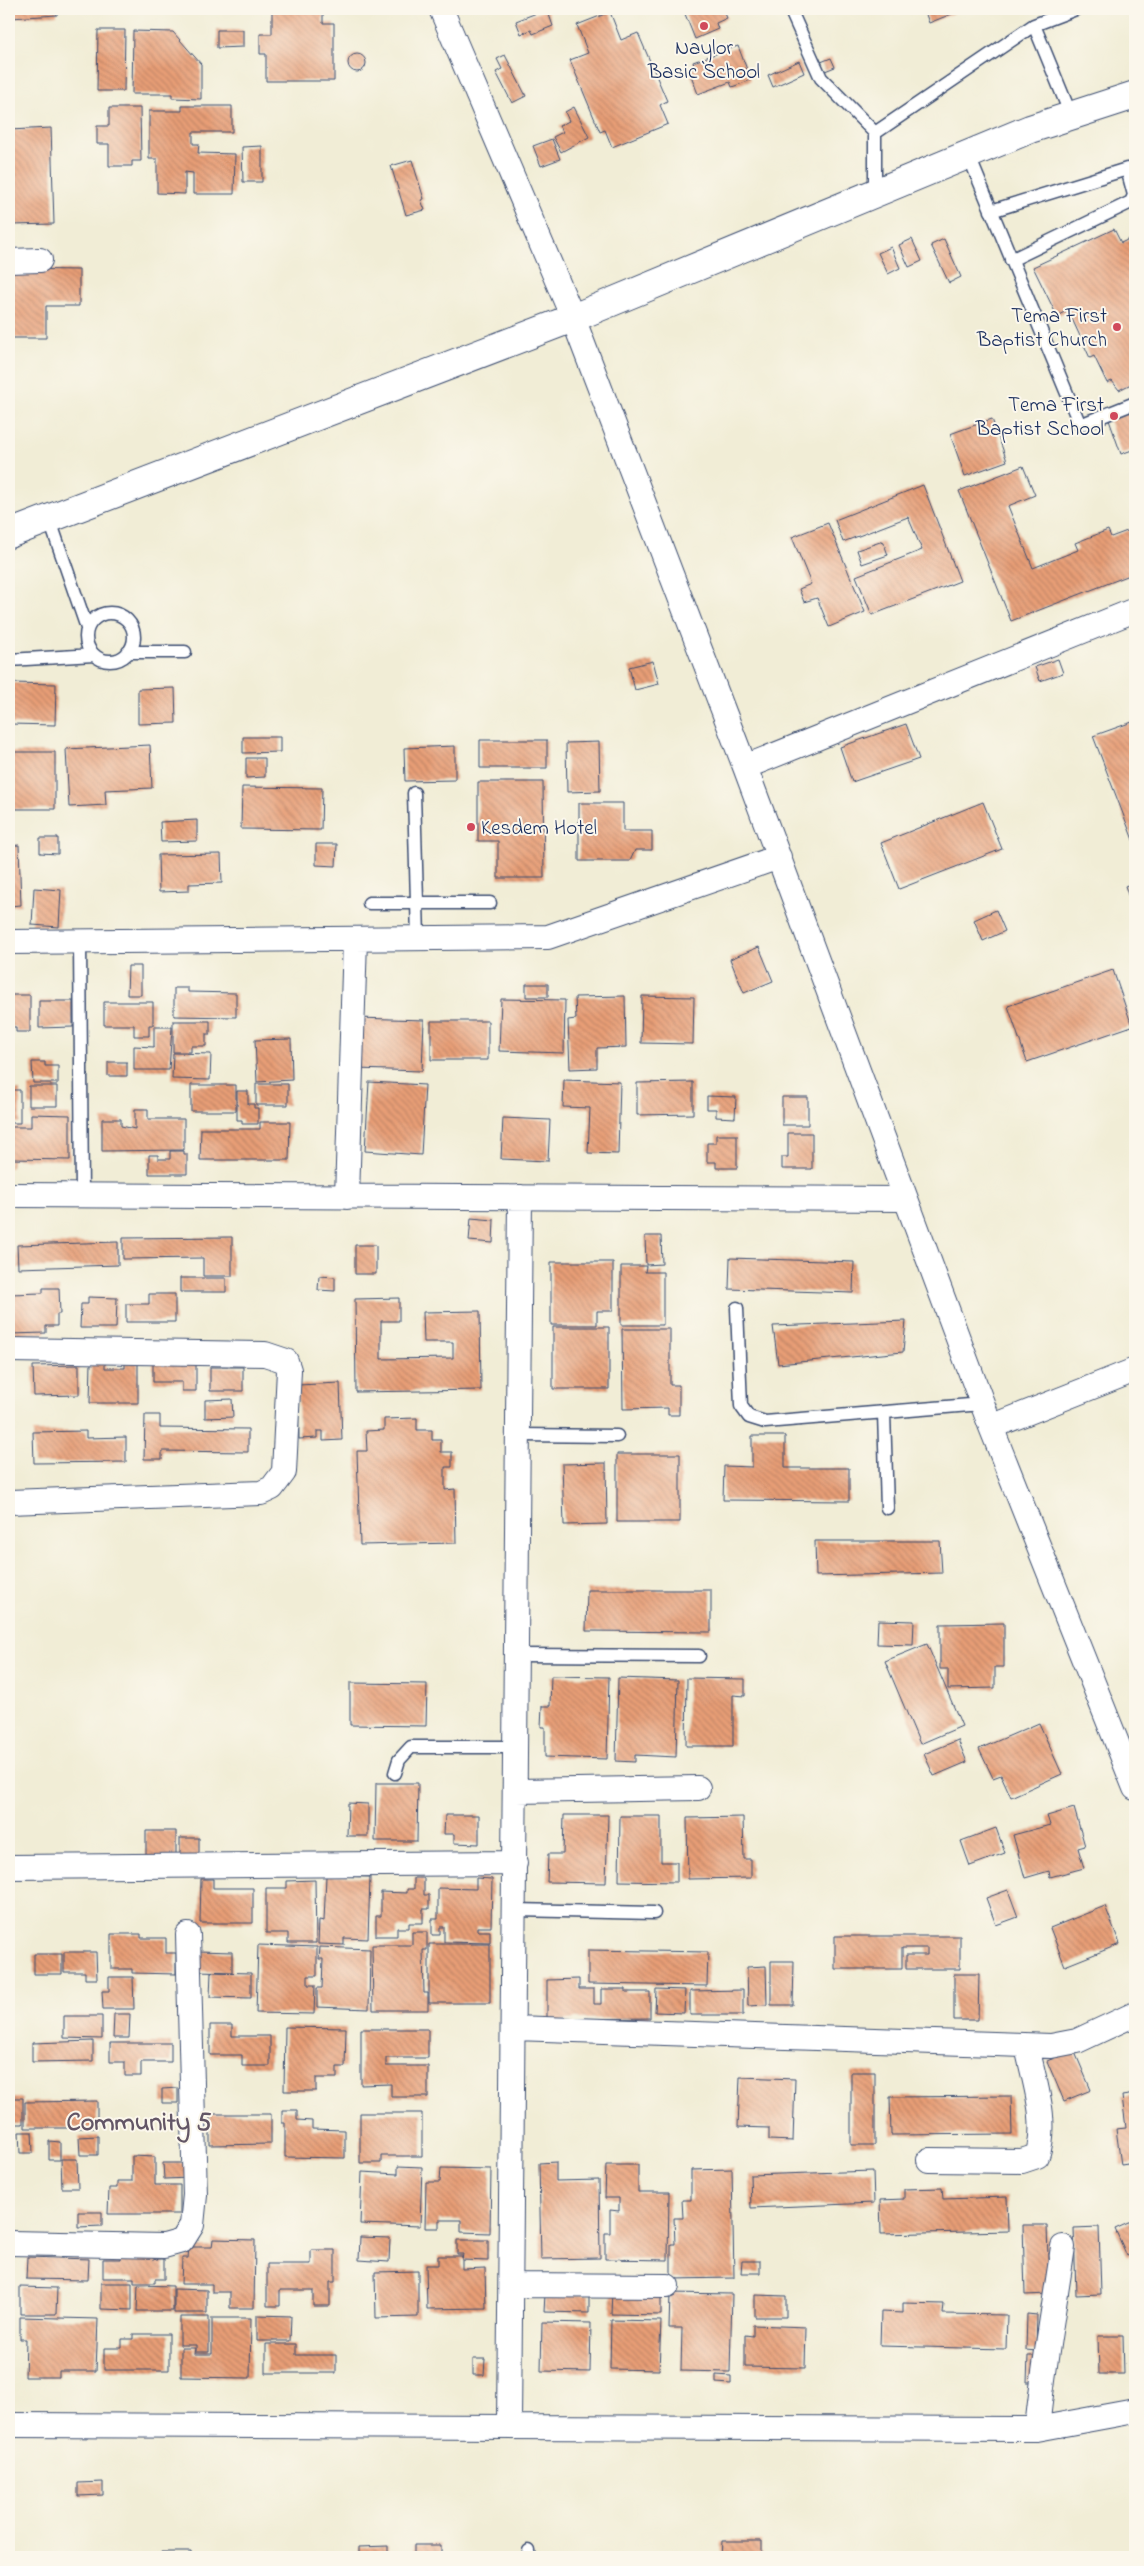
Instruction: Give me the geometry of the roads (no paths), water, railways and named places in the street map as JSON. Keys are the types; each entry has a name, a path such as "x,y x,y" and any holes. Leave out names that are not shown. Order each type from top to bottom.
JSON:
{"street":[{"path":"441,9 573,318 779,857 982,1404 1135,1788"},
{"path":"1030,129 1093,94 1135,77"},
{"path":"9,534 573,318 1030,129 1135,95"},
{"path":"9,261 40,260"},
{"path":"745,767 1135,610"},
{"path":"9,942 548,937 779,857"},
{"path":"347,1197 355,939"},
{"path":"9,1195 906,1199"},
{"path":"509,2425 520,1197"},
{"path":"9,1350 265,1354 286,1361 289,1370 284,1472 272,1488 260,1493 9,1502"},
{"path":"991,1427 1135,1370"},
{"path":"516,1791 698,1788"},
{"path":"9,1867 515,1863"},
{"path":"9,2243 164,2246 182,2241 192,2225 195,2195 188,1934"},
{"path":"514,2028 1051,2046 1077,2041 1135,2014"},
{"path":"929,2160 1022,2162 1038,2156 1043,2139 1043,2124 1027,2046"},
{"path":"1037,2429 1043,2366 1051,2330 1063,2248"},
{"path":"511,2285 667,2286"},
{"path":"9,2425 509,2425 1037,2429 1135,2411"}],"lane":[{"path":"790,9 820,78 875,133 875,192"},
{"path":"875,133 1034,25 1076,9"},
{"path":"1034,25 1068,108"},
{"path":"968,154 1080,424 1135,403"},
{"path":"991,211 1131,168 1134,195 1131,202 1011,260"},
{"path":"49,518 87,628 86,643 94,655 101,659 116,660 128,652 132,646 133,631 125,618 118,615 104,614 96,617 87,628"},
{"path":"128,652 185,652"},
{"path":"9,660 94,655"},
{"path":"414,793 418,938"},
{"path":"369,903 490,903"},
{"path":"80,942 82,1195"},
{"path":"737,1308 741,1406 749,1417 765,1422 982,1404"},
{"path":"884,1413 887,1508"},
{"path":"518,1435 617,1436"},
{"path":"517,1655 700,1656"},
{"path":"395,1773 399,1760 411,1747 516,1747"},
{"path":"515,1910 654,1913"}],"place":[{"name":"Naylor Basic School","path":"704,26"},
{"name":"Tema First Baptist Church","path":"1117,327"},
{"name":"Tema First Baptist School","path":"1114,416"},
{"name":"Kesdem Hotel","path":"471,827"}],"district":[{"name":"Community 5","path":"139,2121"}]}
